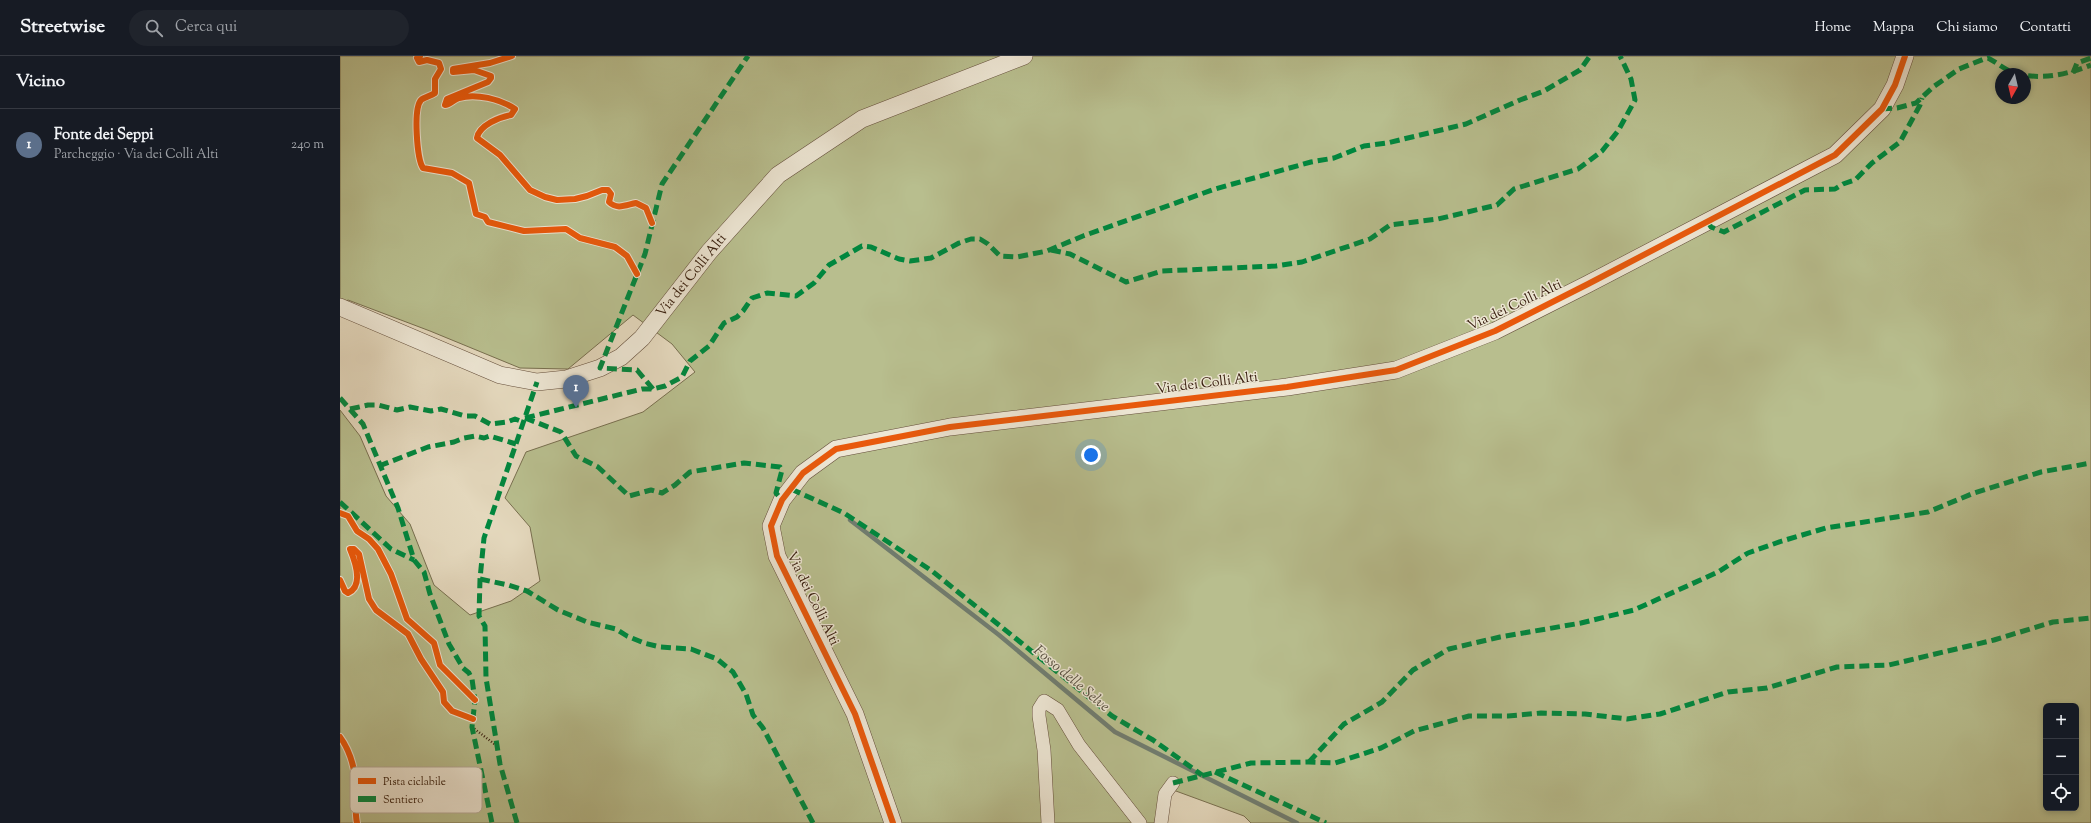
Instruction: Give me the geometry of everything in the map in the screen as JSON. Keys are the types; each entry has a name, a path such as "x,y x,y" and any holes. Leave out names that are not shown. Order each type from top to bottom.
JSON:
{"street":[{"name":"Via dei Colli Alti","path":"340,308 500,375 537,382 566,379 600,368 621,356 642,338 709,252 778,175 862,119 1024,56"},
{"name":"Via dei Colli Alti","path":"893,823 855,714 777,556 771,526 782,500 804,474 836,449 950,427 1287,387 1396,370 1501,328 1835,155 1882,109 1895,85 1904,56"},
{"path":"1048,823 1044,750 1039,709 1044,701 1058,710 1079,745 1140,823"},
{"path":"1162,823 1165,794 1173,783"}],"path":[{"path":"472,727 497,746"}],"green space":[{"path":"340,56 2091,56 2091,823 1251,823 1244,816 1165,787 1154,823 340,823 340,410 360,436 386,496 410,524 434,585 470,615 511,601 540,581 530,527 505,498 526,452 643,412 695,372 672,344 633,315 568,369 520,368 430,331 348,300 340,305"}],"waterway":[{"name":"Fosso delle Selve","path":"850,520 999,635 1115,732 1297,823"}],"marked path":[{"path":"653,389 637,370 600,368 645,254 662,184 748,56"},
{"path":"525,418 642,389 653,389 665,386 682,377 690,361 709,346 724,323 737,317 752,298 767,293 796,296 814,283 829,265 862,246 871,247 899,259 910,261 931,258 959,243 971,239 980,239 988,244 1000,256 1017,257 1047,251 1083,236 1215,189 1311,162 1334,158 1364,146 1387,143 1466,124 1544,91 1580,70 1590,56"},
{"path":"1051,250 1070,254 1126,282 1162,271 1276,266 1302,262 1370,239 1390,225 1438,219 1497,205 1514,189 1578,169 1602,151 1618,131 1635,100 1631,79 1620,56"},
{"path":"1882,109 1897,108 1916,103 1933,87 1959,69 1988,58 2012,72 2032,76 2052,76 2072,72 2091,65"},
{"path":"2073,73 2077,63 2091,58"},
{"path":"1708,222 1711,227 1724,232 1805,190 1835,189 1843,184 1855,180 1872,163 1900,142 1920,105 1922,98"},
{"path":"517,823 500,764 486,678 485,626 479,616 480,579 484,538 537,382"},
{"path":"340,398 363,424 398,508 414,560 424,572 430,594 449,644 463,668 469,673 472,679 475,700 472,727 480,767"},
{"path":"350,409 368,405 378,405 397,410 410,407 431,411 441,409 465,416 475,416 490,424 507,422 515,419 523,422"},
{"path":"525,418 561,432 576,456 598,467 629,496 651,490 662,493 675,485 690,472 744,463 780,467 782,470 776,493 782,500"},
{"path":"379,466 428,447 475,436 484,438 490,436 516,444"},
{"path":"1309,762 1344,724 1382,702 1413,670 1449,649 1500,637 1581,623 1634,610 1718,572 1748,553 1782,541 1826,528 1928,512 1974,493 2041,472 2091,463"},
{"path":"791,489 844,513 932,571 1112,716 1153,740 1202,775"},
{"path":"340,502 391,549 414,560"},
{"path":"480,579 527,591 558,610 587,622 616,629 627,636 644,643 660,647 691,649 717,659 733,672 746,694 753,715 763,728 813,823"},
{"path":"1173,783 1251,763 1335,763 1381,748 1414,731 1469,716 1508,716 1541,713 1585,714 1627,719 1660,714 1728,692 1767,688 1837,667 1889,665 1994,640 2053,622 2091,618"},
{"path":"1215,772 1326,823"},
{"path":"482,775 492,823"}],"cycle path":[{"path":"420,56 417,58 419,62 427,60 439,63 441,69 435,79 435,93 421,100 417,113 419,155 423,168 452,173 469,183 476,214 485,217 488,222 524,231 566,229 580,238 615,247 627,256 637,274"},
{"path":"512,56 490,63 453,69 453,72 474,70 491,76 491,78 488,82 447,99 445,105 459,98 473,96 502,102 515,109 511,115 491,122 482,129 477,138 500,155 530,190 545,197 557,200 575,199 602,190 608,190 611,194 609,202 615,206 636,203 646,208 652,223"},
{"path":"893,823 855,714 777,556 771,526 782,500 803,473 836,449 950,427 1287,387 1396,370 1495,331 1835,155 1882,109 1895,85 1905,56"},
{"path":"340,513 348,516 357,531 369,539 378,549 391,574 407,619 434,643 440,665 475,700"},
{"path":"340,580 345,591 348,593 353,590 356,585 356,566 350,549 354,549 359,554 369,599 376,610 408,634 421,659 443,692 444,702 452,711 473,719"},
{"path":"340,737 351,758 353,767"},
{"path":"356,813 357,823"}],"place":[{"name":"Fonte dei Seppi","path":"576,408"}]}
